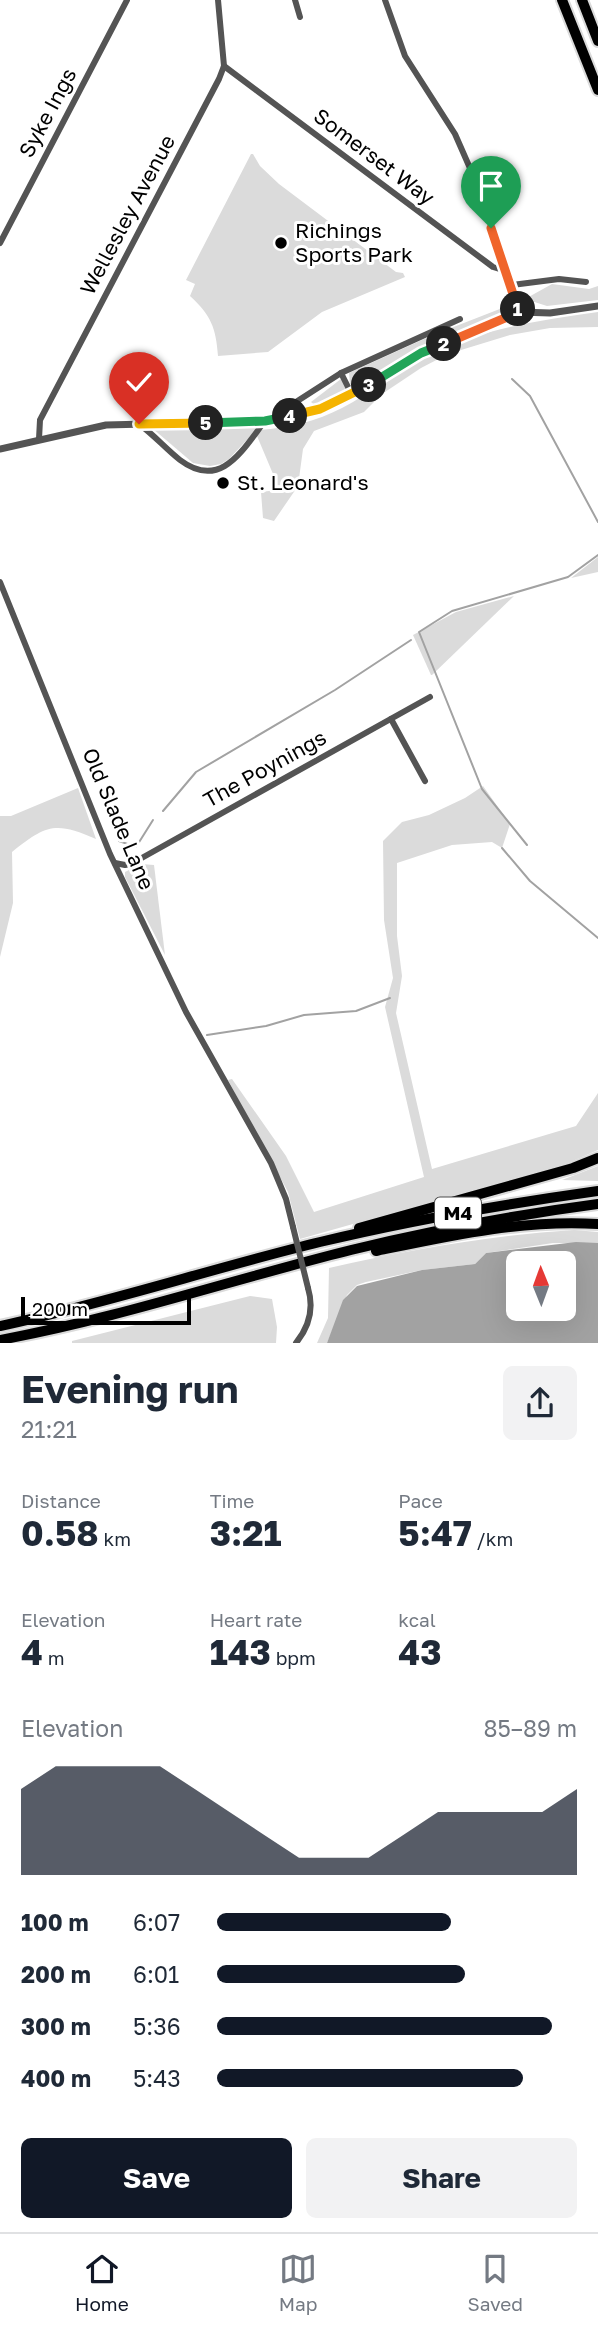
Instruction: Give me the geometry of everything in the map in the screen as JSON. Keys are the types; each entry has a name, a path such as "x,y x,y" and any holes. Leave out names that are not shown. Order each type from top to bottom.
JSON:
{"highway":[{"path":"562,0 598,90"},
{"path":"582,0 598,41"},
{"path":"320,1242 363,1226 573,1168 598,1158"},
{"name":"M4","path":"0,1325 94,1304 320,1242 483,1209 598,1191"},
{"name":"M4","path":"0,1340 445,1229 598,1204"},
{"path":"325,1257 520,1227 569,1223 598,1224"}],"street":[{"name":"Syke Ings","path":"0,243 127,0"},
{"path":"218,0 224,66"},
{"path":"295,0 300,17"},
{"path":"384,0 405,56 456,134 512,285 519,312"},
{"name":"Somerset Way","path":"224,66 493,267 506,271"},
{"name":"Wellesley Avenue","path":"39,439 40,420 224,66"},
{"path":"512,285 559,279 586,282"},
{"path":"0,449 106,425 266,421 320,409 352,395 421,353 519,312 550,313 598,306"},
{"path":"139,424 182,461 203,471 217,471 232,462 266,421 341,373 460,319"},
{"path":"341,373 352,395"},
{"name":"Old Slade Lane","path":"0,582 115,863 186,1012 271,1163 286,1199 311,1305 304,1331 296,1343"},
{"name":"The Poynings","path":"115,863 131,864 430,697"},
{"path":"391,719 425,781"}],"shaded area":[{"name":"Richings Sports Park","path":"251,154 279,184 405,277 322,312 268,352 218,356 211,323 203,309 190,296 195,284 186,280"},
{"path":"552,284 589,289 598,286 598,300 547,306 525,299"},
{"path":"510,305 516,311 469,327 358,388 350,384 349,373 433,335"},
{"path":"598,312 598,327 550,328 510,335 448,354 382,394 364,412 314,431 303,449 298,486 274,521 263,518 261,492 277,490 276,481 257,436 260,430 281,428 332,413 417,360 448,345 533,322"},
{"path":"341,379 349,393 317,407 311,402"},
{"path":"260,426 229,459 210,466 193,463 152,428"},
{"path":"598,557 598,572 571,578"},
{"path":"514,596 431,675 413,635 456,612"},
{"path":"483,786 510,824 502,848 492,842 452,845 397,863 397,936 402,976 396,1013 432,1169 576,1126 598,1093 598,1150 568,1163 300,1239 288,1192 228,1080 232,1079 286,1156 314,1212 424,1177 385,1007 393,978 384,920 383,841 402,822 429,815"},
{"path":"78,788 96,839 70,830 51,829 34,836 12,852 13,903 0,957 0,816 11,816"},
{"path":"141,864 154,865 165,955 125,877 125,872"},
{"path":"598,1166 598,1181 562,1180"},
{"path":"574,1230 598,1232 598,1243 553,1243 486,1253 475,1264 422,1270 357,1285 347,1295 327,1343 317,1343 328,1318 329,1268 451,1244"},
{"path":"576,1242 598,1243 598,1343 327,1343 343,1300 357,1286 422,1270 475,1264 486,1253"},
{"path":"250,1296 272,1299 277,1327 276,1343 72,1343 72,1341"}],"waterway":[{"path":"512,379 530,396 598,522"},
{"path":"527,845 482,789 419,632 452,611 568,577 598,555"},
{"path":"163,811 196,772 335,690 411,640"},
{"path":"119,841 136,847 153,820"},
{"path":"502,848 530,881 598,938"},
{"path":"207,1035 266,1026 304,1015 356,1011 390,998"}],"place":[{"name":"Richings Sports Park","path":"281,243"},
{"name":"St. Leonard's","path":"223,483"}],"route":[{"path":"139,424 265,421 320,409 352,395 421,353 519,312 491,228"}]}
